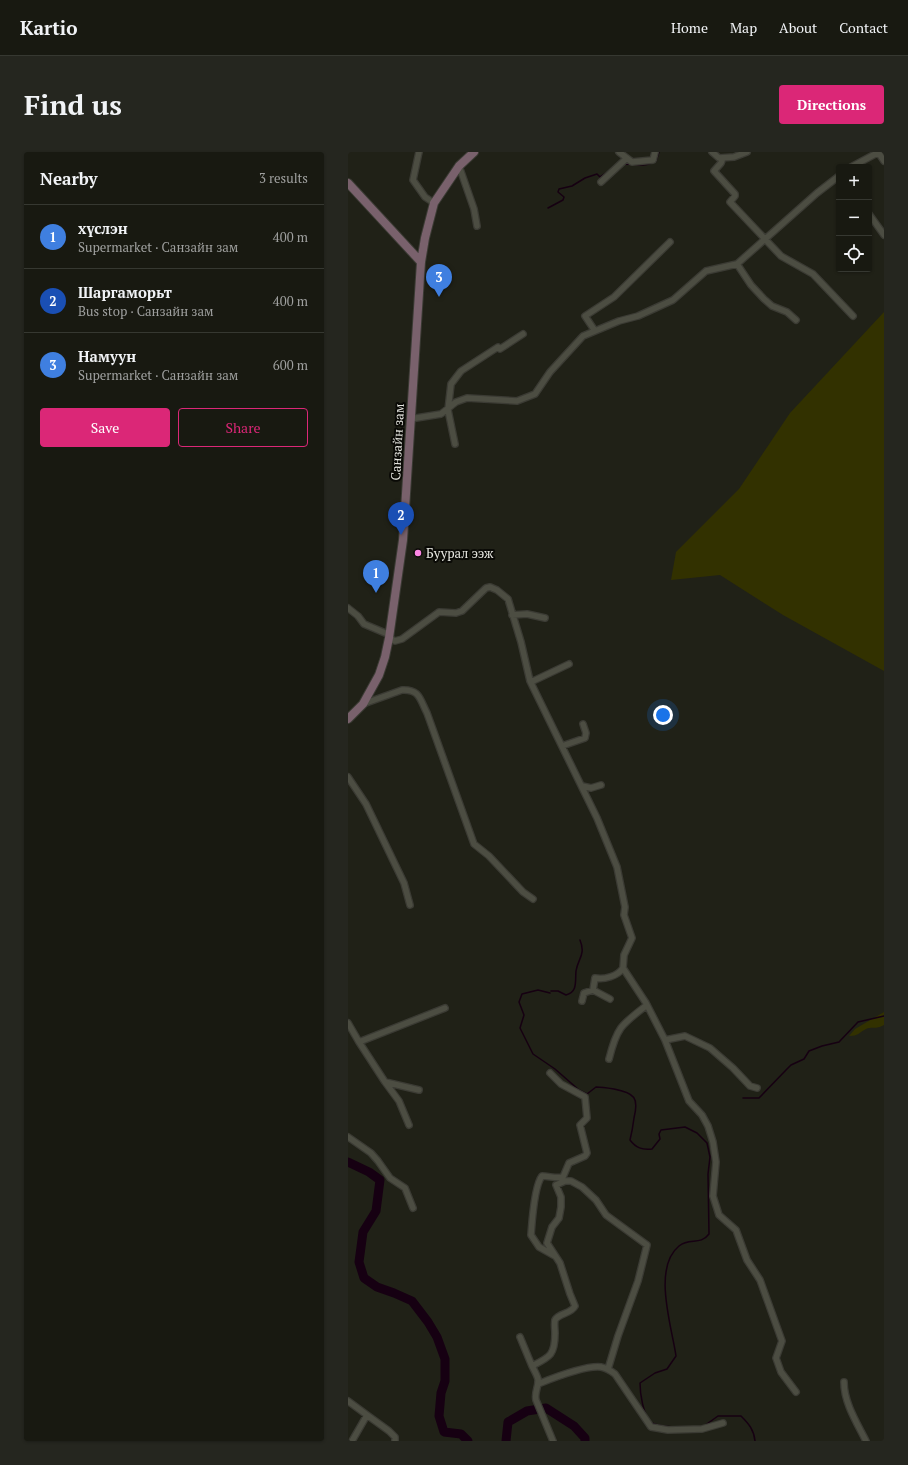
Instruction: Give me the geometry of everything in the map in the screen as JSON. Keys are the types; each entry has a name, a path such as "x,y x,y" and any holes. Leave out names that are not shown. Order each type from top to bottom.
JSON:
{"main road":[{"path":"434,202 459,166 474,152"},
{"path":"348,183 421,262"},
{"name":"Санзайн зам","path":"348,719 363,704 379,674 390,637 403,540 421,262 434,202"}],"street":[{"path":"419,152 413,180 425,197 434,202"},
{"path":"619,152 632,162 653,160 655,152"},
{"path":"712,152 719,158 734,157 747,152"},
{"path":"856,164 878,152 884,161"},
{"path":"601,182 627,158"},
{"path":"723,158 721,163 714,171 735,194 730,202 782,256 813,274 854,316"},
{"path":"459,166 474,209 477,226"},
{"path":"410,419 441,414 448,410 456,402 467,398 517,401 535,394 550,372 583,336 619,321 638,316 673,300 706,271 737,264 836,180"},
{"path":"872,218 884,235"},
{"path":"595,331 585,316 614,297 670,242"},
{"path":"737,264 751,285 764,299 772,306 787,312 796,320"},
{"path":"455,444 448,410 451,384 461,371 498,347 500,349 523,334"},
{"path":"348,608 358,616 364,624 395,641 402,639 439,612 462,611 486,588 490,587 497,590 508,600 531,682 597,818 617,867 625,907 624,915 632,938 624,955 623,968 647,1005 665,1040 689,1101 702,1115 708,1126 713,1142 716,1162 713,1196 719,1215 736,1230 747,1260 760,1280 782,1341 776,1358 781,1372 796,1392"},
{"path":"512,615 527,614 545,618"},
{"path":"531,682 569,664"},
{"path":"363,704 402,690 408,690 419,695 427,713 474,844 489,856 523,892 533,899"},
{"path":"562,746 585,738 586,733 583,724"},
{"path":"348,777 366,804 404,883 410,905"},
{"path":"582,786 591,788 601,785"},
{"path":"593,990 595,978 603,979 620,972 623,968"},
{"path":"582,1001 584,993 593,990 610,999"},
{"path":"609,1059 614,1038 618,1031 624,1023 647,1005"},
{"path":"359,1042 445,1008"},
{"path":"348,1023 385,1082 399,1101 410,1125"},
{"path":"665,1040 685,1036 710,1048 750,1086 757,1088"},
{"path":"550,1073 561,1084 585,1097 587,1108 587,1118 580,1125 587,1153 586,1156 569,1163 563,1177 558,1179 551,1176 542,1176 537,1188 531,1235 539,1247 555,1256"},
{"path":"385,1082 419,1090"},
{"path":"348,1136 371,1154 390,1178 405,1188 413,1208"},
{"path":"532,1366 550,1356 555,1340 555,1320 570,1312 576,1306 570,1294 560,1263 547,1243 552,1227 559,1218 561,1207 561,1197 556,1185 565,1181 572,1181 582,1187 596,1200 606,1215 647,1245 629,1310 618,1336 608,1369"},
{"path":"520,1337 538,1378 538,1384 534,1394 553,1441"},
{"path":"538,1384 581,1370 601,1367 608,1369 615,1374 651,1427 668,1430 702,1429 723,1422"},
{"path":"844,1382 844,1392 866,1441"},
{"path":"348,1401 389,1431 394,1437 395,1441"},
{"path":"352,1441 367,1415"}],"shaded area":[{"path":"884,312 884,671 783,615 720,575 671,580 676,552 739,489 790,413"},
{"path":"884,1012 884,1025 868,1028 857,1035 849,1036 855,1029"}],"waterway":[{"path":"625,164 641,165 653,163 656,161 659,152"},
{"path":"548,208 563,200 564,197 558,192 559,189 572,186 585,178 597,174 600,177 608,172"},
{"path":"551,991 558,991 566,995 570,994 574,989 576,982 576,971 582,953 582,945 580,940"},
{"path":"550,993 538,990 522,994 519,1002 524,1015 520,1028 533,1054 555,1069 579,1090 587,1094 596,1087 603,1087 627,1092 631,1095 634,1098 636,1106 630,1140 637,1147 642,1149 652,1149 660,1139 659,1134 661,1130 685,1127 697,1133 707,1143 710,1157 708,1174 709,1234 702,1240 683,1243 679,1246 671,1256 667,1268 665,1283 666,1298 676,1356 667,1369 655,1373 640,1383 642,1404 648,1419 651,1422 661,1426 673,1427"},
{"path":"743,1098 759,1098 791,1065 804,1059 809,1051 839,1042 858,1022 884,1016"},
{"path":"348,1162 369,1172 380,1180 376,1211 363,1232 359,1262 364,1278 377,1287 412,1301 428,1322 437,1337 445,1359 445,1381 441,1393 439,1416 444,1432 461,1434 468,1441"},
{"path":"506,1441 508,1422 527,1411 546,1408 574,1426 585,1438 585,1441"},
{"path":"704,1426 718,1416 741,1416 751,1427 755,1441"}],"place":[{"name":"Намуун","path":"439,297"},
{"name":"Шаргаморьт","path":"401,535"},
{"name":"Буурал ээж","path":"418,553"},
{"name":"хүслэн","path":"376,593"}]}
